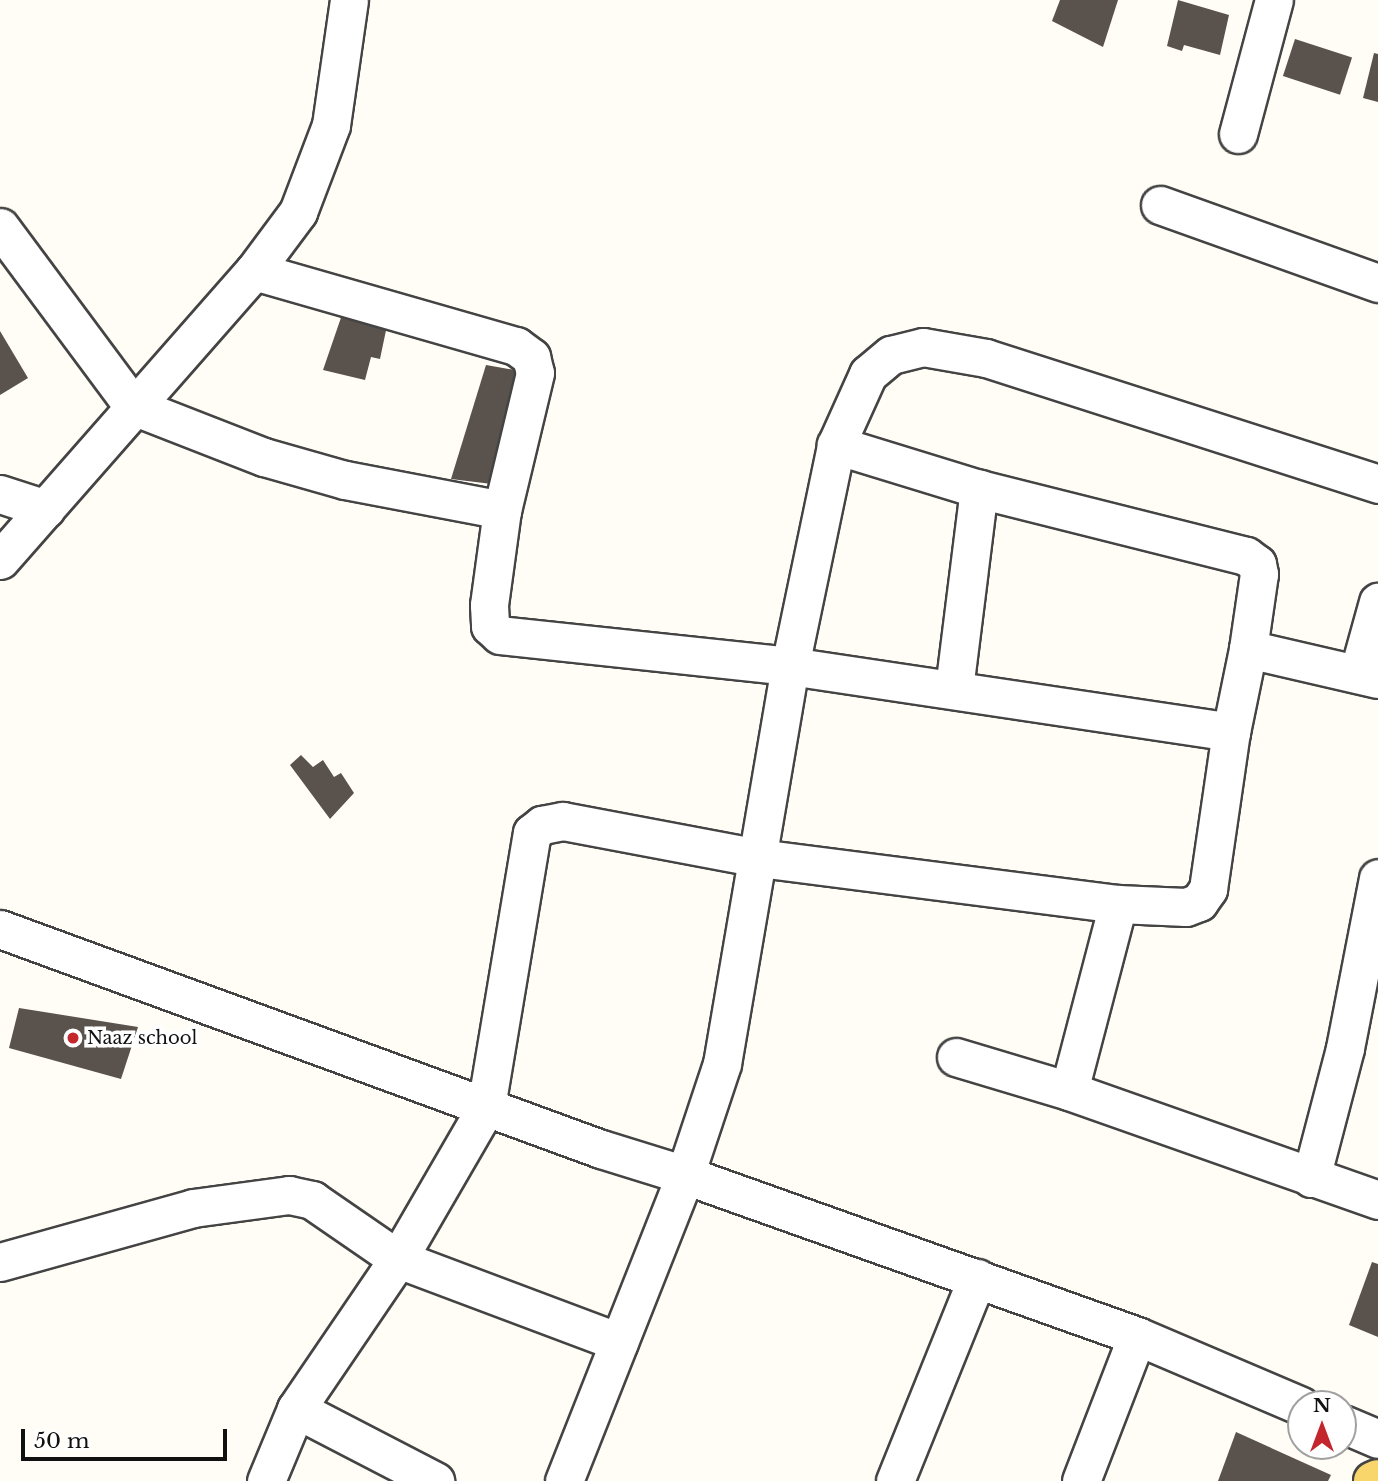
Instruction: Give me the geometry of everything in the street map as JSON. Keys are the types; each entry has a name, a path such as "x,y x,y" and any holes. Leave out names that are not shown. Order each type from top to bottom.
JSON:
{"main road":[{"path":"1373,1481 1378,1479"}],"street":[{"path":"0,560 254,271 298,212 331,125 349,0"},
{"path":"1238,134 1274,0"},
{"path":"1160,205 1378,283"},
{"path":"0,227 133,406 264,457 318,472 502,510"},
{"path":"254,271 516,346 531,357 535,373 502,510 489,605 490,626 500,635 790,666 1231,732"},
{"path":"564,1481 685,1175 722,1064 790,666 836,445 868,374 891,355 923,347 986,358 1378,484"},
{"path":"266,1481 296,1409 398,1259 486,1107 532,833 542,825 563,821 759,858 1118,904 1186,907 1199,902 1208,889 1231,732 1248,649 1259,575 1257,564 1246,556 979,489 836,445"},
{"path":"954,689 979,489"},
{"path":"0,494 46,509"},
{"path":"1248,649 1368,676 1378,602"},
{"path":"1311,1178 1345,1048 1375,915 1378,878"},
{"path":"1069,1091 1118,904"},
{"path":"0,929 486,1107 1137,1336 1287,1400"},
{"path":"956,1057 1069,1091 1378,1200"},
{"path":"0,1262 193,1208 289,1195 312,1200 398,1259 619,1342"},
{"path":"895,1481 977,1278"},
{"path":"1082,1481 1137,1336"},
{"path":"296,1409 435,1481"},
{"path":"1357,1430 1378,1439"}],"building":[{"path":"1060,0 1118,0 1103,47 1052,21"},
{"path":"1178,0 1229,15 1220,55 1184,45 1182,51 1167,46"},
{"path":"1295,39 1352,58 1340,95 1283,76"},
{"path":"1374,53 1378,54 1378,102 1363,98"},
{"path":"346,303 389,316 380,359 371,357 365,380 323,370"},
{"path":"0,331 28,378 0,395"},
{"path":"486,365 526,372 500,485 451,479"},
{"path":"301,755 313,767 323,760 334,777 341,773 354,793 330,819 290,765"},
{"name":"Naaz school","path":"19,1008 138,1027 121,1079 9,1048"},
{"path":"1372,1262 1378,1264 1378,1337 1349,1325"},
{"path":"1236,1432 1287,1455 1287,1460 1298,1460 1331,1475 1328,1481 1218,1481"}],"place":[{"name":"Naaz school","path":"73,1038"}]}
